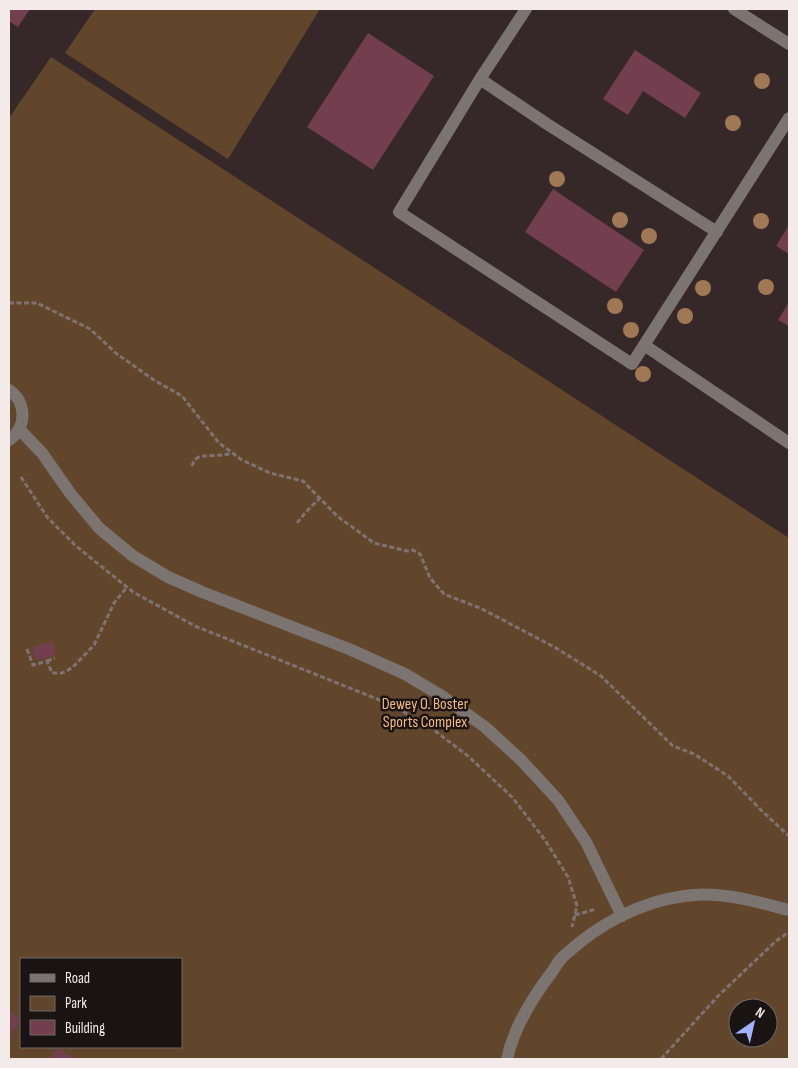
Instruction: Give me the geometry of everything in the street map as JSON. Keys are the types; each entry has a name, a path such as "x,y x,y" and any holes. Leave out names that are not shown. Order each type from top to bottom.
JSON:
{"street":[{"path":"526,9 480,79 399,212 632,364 717,232 786,131 789,118"},
{"path":"734,9 789,44"},
{"path":"480,79 546,124 717,232"},
{"path":"644,345 789,443"},
{"path":"9,390 18,398 23,413 19,429 9,440"},
{"path":"19,429 42,453 70,493 99,528 133,556 168,577 202,592 349,649 405,674 445,698 485,726 521,760 558,800 586,842 622,916"},
{"path":"507,1059 515,1033 523,1017 564,955 608,923 659,901 685,895 711,895 740,899 789,910"}],"path":[{"path":"9,303 37,303 90,329 117,354 154,380 182,396 219,443 242,460 270,473 303,481 337,516 374,543 407,551 413,550 420,554 430,578 444,594 505,620 556,648 601,676 673,746 694,754 728,776 789,836"},
{"path":"192,466 200,456 224,456 231,452"},
{"path":"22,478 47,517 76,546 127,587 195,626 387,703 426,724 468,756 512,797 545,840 568,877 578,906 567,935"},
{"path":"297,523 320,498"},
{"path":"47,661 52,673 62,673 72,668 94,645 114,603 127,587"},
{"path":"27,649 33,665 55,658"},
{"path":"575,916 596,909"},
{"path":"661,1059 718,996 776,940 789,932"}],"green space":[{"path":"95,9 320,9 228,159 65,53"},
{"name":"Dewey O. Boster Sports Complex","path":"51,57 789,538 789,1059 9,1059 9,118"}],"building":[{"path":"9,9 30,9 18,27 9,21"},
{"path":"368,33 434,76 373,170 307,127"},
{"path":"635,50 701,93 685,118 643,91 628,115 603,99"},
{"path":"553,189 644,250 616,292 525,232"},
{"path":"789,225 789,254 776,246"},
{"path":"789,302 789,326 778,320"},
{"path":"52,641 56,655 36,660 32,648"},
{"path":"9,1011 20,1019 20,1021 9,1037"},
{"path":"58,1048 74,1059 50,1059"}]}
